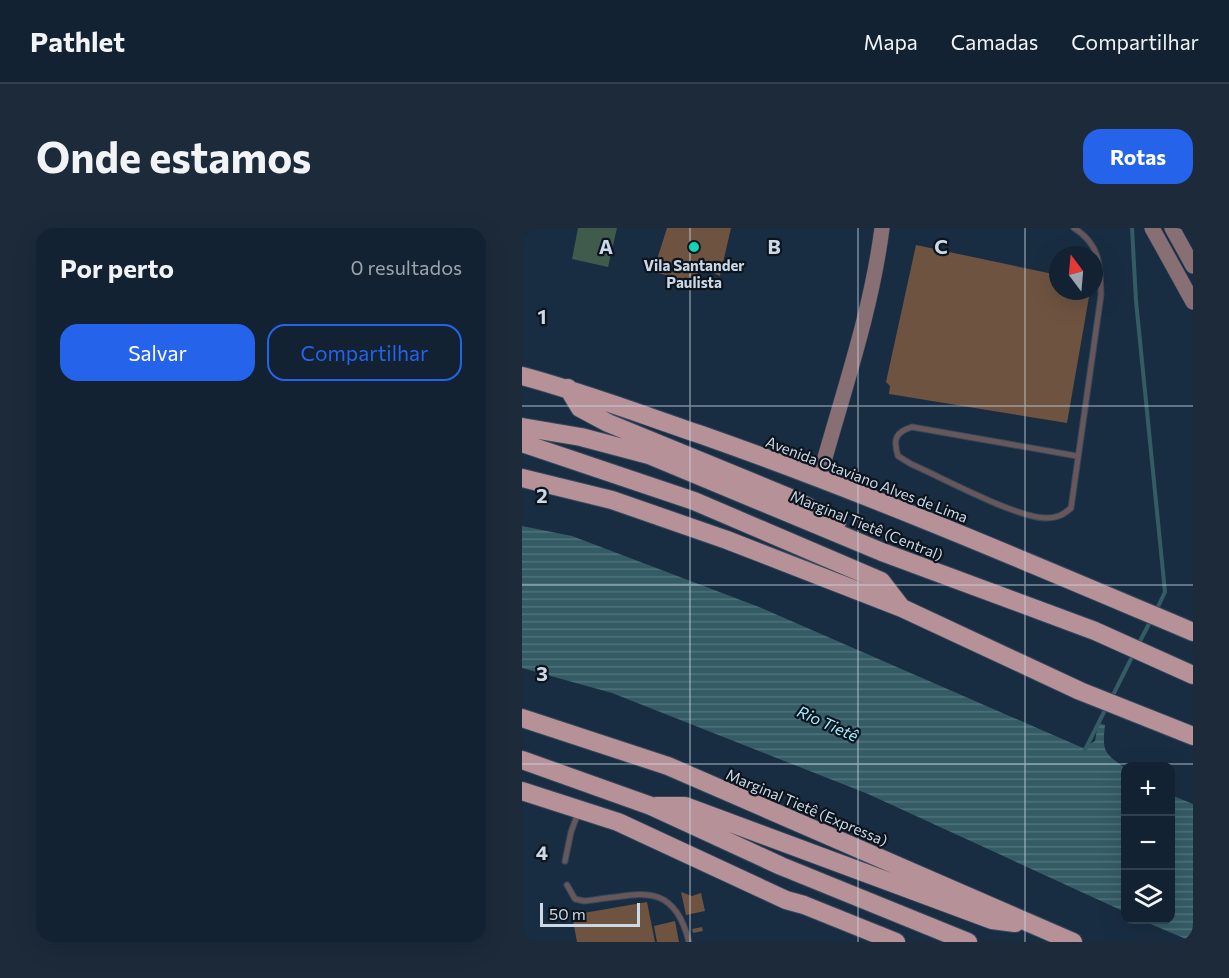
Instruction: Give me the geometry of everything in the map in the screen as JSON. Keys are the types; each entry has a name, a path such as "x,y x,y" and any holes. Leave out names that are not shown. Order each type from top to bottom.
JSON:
{"highway":[{"name":"Avenida Otaviano Alves de Lima","path":"522,376 568,388 819,478 1193,632"},
{"path":"568,388 580,408 608,423 793,499 874,540 882,552"},
{"name":"Marginal Tietê (Central)","path":"522,427 581,437 649,455 882,552 1095,631 1193,675"},
{"path":"522,443 694,501 880,581 902,608"},
{"path":"522,478 612,500 727,540 902,608 1080,691 1193,736"},
{"name":"Marginal Tietê (Expressa)","path":"522,718 668,766 1073,942"},
{"path":"522,760 651,806 781,866 968,942"},
{"path":"522,791 618,822 786,900 896,942"},
{"path":"651,806 685,806 992,920 1034,924"},
{"path":"786,900 802,912 869,942"}],"main road":[{"path":"819,478 862,334 877,266 882,228"},
{"path":"1152,228 1193,302"},
{"path":"1172,228 1193,266"}],"lane":[{"path":"1074,228 1093,244 1100,266 1101,295 1071,508 1061,517 1044,519 1021,513 910,464 898,456 894,444 896,435 912,427 1077,456"},
{"path":"565,861 571,832 580,808"},
{"path":"567,885 575,899 584,902 650,894 662,897 671,903 680,914 689,942"}],"shaded area":[{"path":"578,228 617,228 608,267 572,259"}],"water":[{"name":"Rio Tietê","path":"522,526 572,536 759,607 1083,748 1095,741 1098,723 1105,725 1104,747 1109,755 1121,765 1121,910 868,794 612,693 522,668"},
{"path":"1175,797 1193,804 1193,942 1150,924 1175,924"}],"building":[{"name":"Vila Santander Paulista","path":"667,228 731,228 720,276 700,267 696,281 690,288 676,285 677,279 674,277 653,272"},
{"path":"916,245 1049,273 1049,300 1088,300 1067,423 889,394 890,386 886,382"},
{"path":"681,892 692,896 701,893 705,911 686,915"},
{"path":"647,902 655,942 577,942 572,915"},
{"path":"675,921 679,942 657,942 654,926"},
{"path":"702,927 703,931 693,933 692,929"}],"waterway":[{"path":"1132,228 1136,301 1165,592 1156,611"},
{"path":"1138,645 1151,620"},
{"path":"1111,699 1133,655"},
{"path":"1085,750 1106,708"}],"place":[{"name":"Vila Santander Paulista","path":"694,247"}]}
